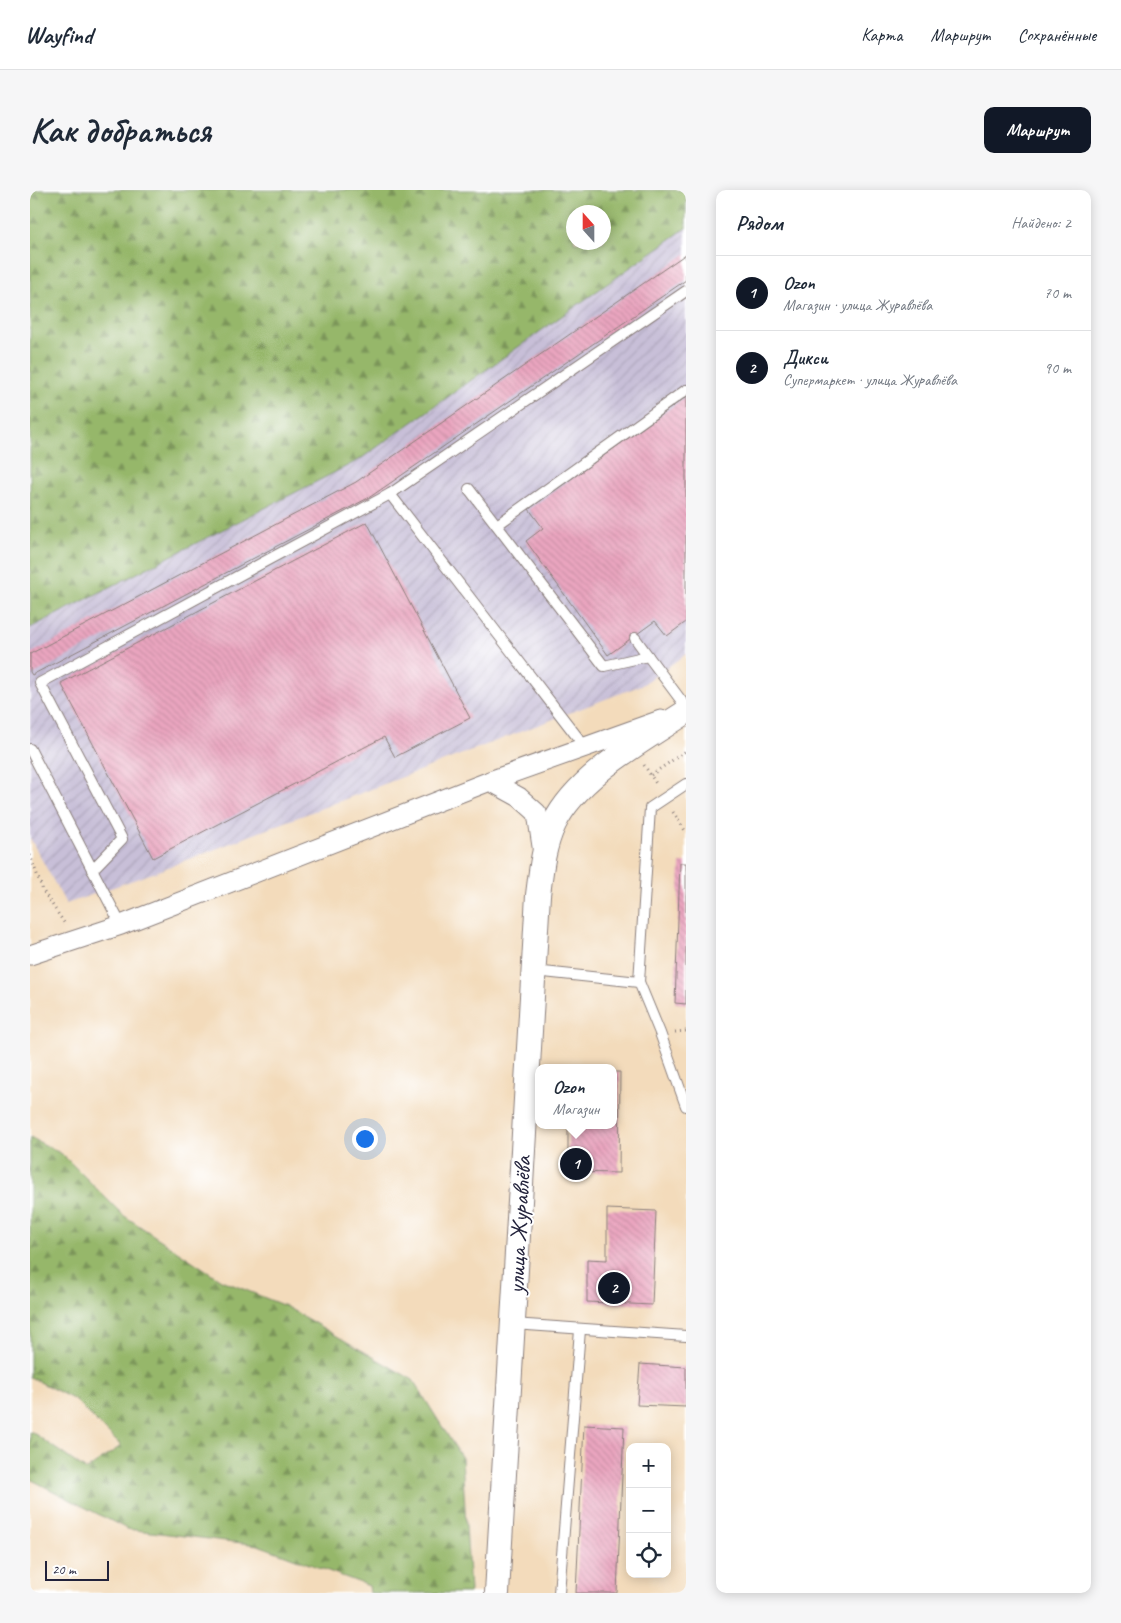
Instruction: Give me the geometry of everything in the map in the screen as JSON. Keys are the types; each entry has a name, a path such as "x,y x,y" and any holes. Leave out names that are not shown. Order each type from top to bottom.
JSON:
{"street":[{"path":"30,955 121,925 490,780 686,711"},
{"name":"улица Журавлёва","path":"497,1593 538,895 544,854 554,824 563,808 573,796 593,776 614,760 686,711"},
{"path":"490,780 518,797 537,813 544,854"}],"lane":[{"path":"92,870 122,840 40,683 390,494 686,291"},
{"path":"497,525 686,390"},
{"path":"469,488 604,666 648,656"},
{"path":"390,494 585,747"},
{"path":"635,638 686,707"},
{"path":"30,749 121,925"},
{"path":"686,784 650,808 639,982 684,1092 686,1106"},
{"path":"534,971 639,982"},
{"path":"514,1324 686,1336"},
{"path":"558,1593 580,1330"}],"path":[{"path":"651,775 686,751"},
{"path":"30,855 43,891 76,940"}],"shaded area":[{"path":"686,228 686,654 642,685 153,873 66,904 30,838 30,628 359,460"}],"green space":[{"path":"30,190 686,190 686,228 359,460 30,628"},
{"path":"30,1137 62,1154 123,1215 221,1280 285,1306 413,1380 462,1458 469,1593 370,1593 369,1586 258,1545 127,1529 30,1479 30,1432 86,1470 121,1446 75,1400 30,1377"}],"building":[{"path":"686,254 686,280 370,497 32,675 30,672 30,654 356,482"},
{"path":"686,397 686,622 667,636 655,621 608,655 526,541 543,528 529,509"},
{"path":"367,522 470,718 395,757 384,737 153,858 61,683"},
{"path":"680,863 686,863 686,1004 675,1003"},
{"path":"617,1072 620,1072 619,1173 568,1172 568,1129 617,1129"},
{"path":"607,1209 656,1211 652,1305 587,1302 587,1259 607,1260"},
{"path":"640,1364 686,1367 686,1407 637,1405"},
{"path":"584,1425 624,1427 617,1593 576,1593"}],"place":[{"name":"Ozon","path":"576,1164"},
{"name":"Дикси","path":"614,1288"}]}
